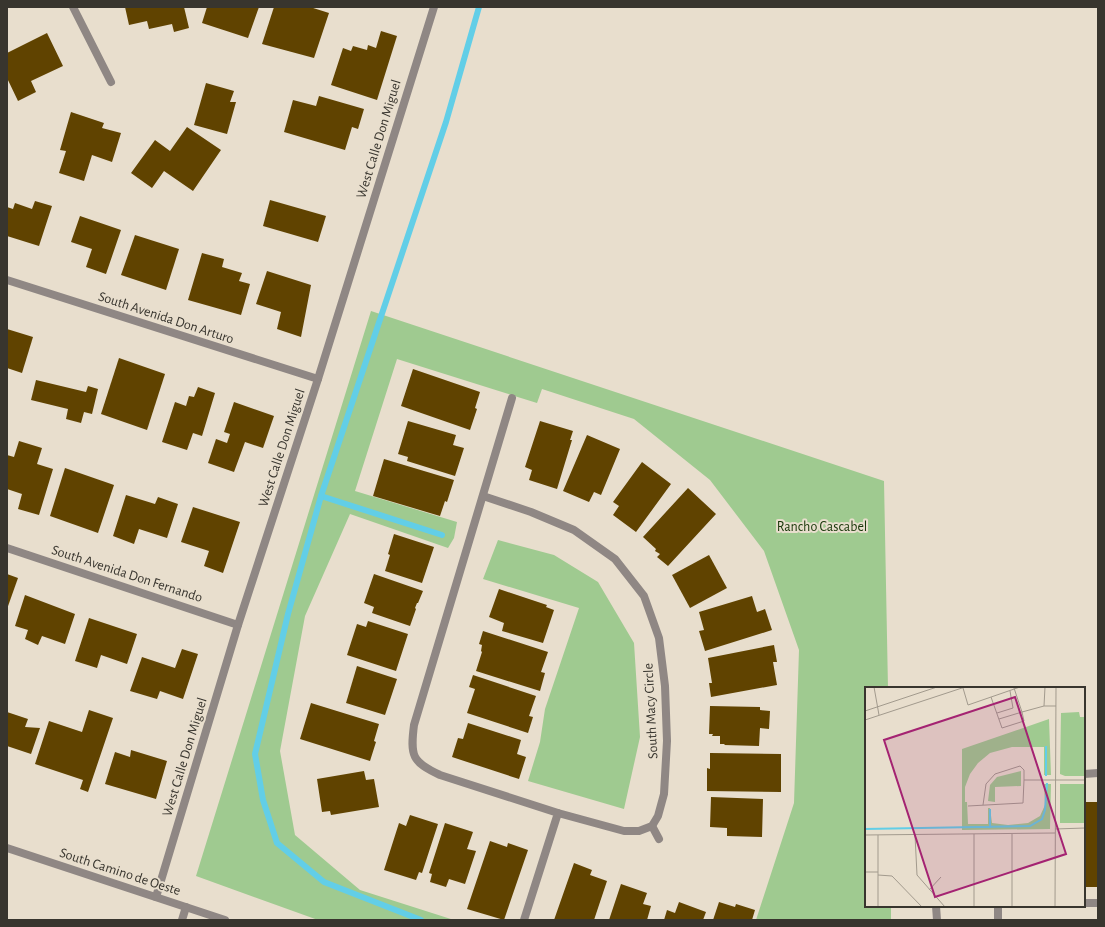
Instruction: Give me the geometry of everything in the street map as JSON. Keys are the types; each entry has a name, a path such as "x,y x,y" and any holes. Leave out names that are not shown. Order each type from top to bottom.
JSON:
{"street":[{"path":"73,7 111,82"},
{"name":"West Calle Don Miguel","path":"156,897 238,625 318,380 434,7"},
{"name":"South Avenida Don Arturo","path":"7,280 318,380"},
{"path":"512,398 414,725 412,740 413,756 424,767 440,775 558,813 624,831 639,831 652,826 659,838"},
{"name":"South Macy Circle","path":"483,496 531,512 574,530 615,559 644,596 658,638 666,702 667,741 664,794 658,816 652,826"},
{"name":"South Avenida Don Fernando","path":"7,548 238,625"},
{"path":"1085,774 1098,773"},
{"path":"524,920 558,813"},
{"name":"South Camino de Oeste","path":"7,848 225,920"},
{"path":"1085,903 1098,903"},
{"path":"182,920 186,907"},
{"path":"936,907 937,920"},
{"path":"998,907 998,920"}],"green space":[{"name":"Rancho Cascabel","path":"371,311 884,481 888,687 865,687 865,907 891,907 891,920 756,920 794,803 799,650 764,551 710,480 634,419 542,389 537,403 397,359 355,491 457,522 454,538 448,548 350,514 305,616 280,751 295,835 360,890 454,920 318,920 196,876"},
{"path":"498,540 554,555 598,582 634,643 640,737 624,809 528,781 540,742 545,709 579,608 483,579"}],"building":[{"path":"125,7 184,7 189,28 174,32 172,24 149,29 147,21 129,25"},
{"path":"207,7 259,7 248,38 202,23"},
{"path":"274,7 310,7 329,13 314,58 262,44"},
{"path":"381,31 397,36 377,100 331,85 343,48 351,51 353,46 367,50 368,45 376,48"},
{"path":"47,33 63,66 31,81 36,92 18,101 7,78 7,53"},
{"path":"206,83 234,91 230,102 236,102 227,134 194,125"},
{"path":"319,96 364,109 358,129 352,127 345,150 284,132 293,100 316,106"},
{"path":"71,112 104,123 102,128 121,133 112,162 92,155 84,181 59,173 66,151 60,150"},
{"path":"187,127 221,150 193,191 164,171 152,188 131,173 155,140 170,151"},
{"path":"270,200 326,216 318,242 263,226"},
{"path":"35,201 52,206 39,246 7,236 7,207 13,209 15,203 32,209"},
{"path":"80,216 121,230 106,274 86,267 92,249 71,242"},
{"path":"135,235 179,249 166,290 121,275"},
{"path":"202,253 224,259 222,267 242,273 239,281 250,284 241,315 188,300"},
{"path":"267,271 311,285 301,337 277,329 281,312 256,304"},
{"path":"7,329 33,337 22,373 7,368"},
{"path":"119,358 165,374 147,430 101,414"},
{"path":"413,369 480,392 475,408 477,409 470,430 401,406"},
{"path":"36,380 86,392 88,386 98,389 92,414 84,412 81,423 66,419 68,409 31,400"},
{"path":"198,387 215,393 202,436 193,433 187,450 162,442 175,402 186,406 189,396 194,397"},
{"path":"234,402 274,416 263,448 245,442 234,472 208,463 216,439 227,443 230,434 224,432"},
{"path":"408,421 456,435 453,445 464,448 455,476 407,461 408,457 398,454"},
{"path":"540,421 573,431 570,440 572,440 557,489 529,480 532,470 525,467"},
{"path":"587,435 620,449 601,495 594,492 589,502 563,491"},
{"path":"19,441 42,448 37,464 53,469 39,515 18,509 22,494 7,489 7,455 14,457"},
{"path":"384,459 454,480 447,502 445,501 440,516 373,496"},
{"path":"642,462 671,484 636,532 613,515 619,506 613,502"},
{"path":"65,468 114,485 98,533 50,516"},
{"path":"688,488 716,514 668,566 657,557 660,554 655,551 656,549 643,537"},
{"path":"126,495 155,504 158,497 178,504 167,538 139,529 134,544 113,536"},
{"path":"193,507 240,522 223,573 204,566 209,551 181,542"},
{"path":"394,534 434,547 422,583 385,571"},
{"path":"709,555 727,588 690,608 672,575"},
{"path":"7,574 18,578 7,609"},
{"path":"374,574 423,591 415,608 416,609 410,626 372,613 374,607 364,603"},
{"path":"499,589 547,605 546,607 554,610 543,643 502,631 504,623 489,617"},
{"path":"25,595 75,614 65,644 42,636 38,645 25,639 28,630 15,626"},
{"path":"752,596 757,612 765,609 772,630 705,651 699,631 704,630 699,612"},
{"path":"89,618 137,634 127,664 101,655 97,668 75,661"},
{"path":"368,621 408,634 396,671 347,655 357,624 366,627"},
{"path":"483,631 548,652 541,672 545,673 540,691 476,671 482,652 482,645 479,644"},
{"path":"774,645 777,662 773,662 777,685 711,697 709,683 712,683 708,658"},
{"path":"182,649 198,654 183,699 160,691 157,699 130,691 142,657 175,668"},
{"path":"357,666 397,679 385,715 346,703"},
{"path":"473,675 536,696 529,716 533,717 528,733 467,713 475,689 469,687"},
{"path":"311,703 379,724 374,741 376,742 370,761 300,739"},
{"path":"710,706 760,707 760,710 770,711 769,729 760,728 759,746 720,744 720,736 712,736 713,734 709,734"},
{"path":"89,710 113,718 88,792 80,789 83,780 35,764 49,721 82,732"},
{"path":"7,712 28,719 25,727 40,728 31,754 7,746"},
{"path":"468,723 521,740 517,754 526,757 519,779 452,757 458,738 463,739"},
{"path":"131,750 167,761 156,799 105,784 115,752 130,757"},
{"path":"710,753 781,754 781,792 707,791 707,768 710,769"},
{"path":"364,771 366,780 374,779 379,807 331,815 330,811 322,812 317,779"},
{"path":"711,797 763,799 762,837 727,836 727,828 710,827"},
{"path":"1085,802 1098,802 1098,887 1085,887"},
{"path":"410,815 438,824 422,873 419,872 416,880 384,870 399,823 406,826"},
{"path":"445,823 473,832 467,849 476,851 465,884 449,879 446,887 430,882 432,874 429,873"},
{"path":"490,841 507,847 508,843 528,850 504,920 467,909"},
{"path":"574,863 592,870 590,875 607,881 594,920 554,920"},
{"path":"621,884 647,893 643,904 651,906 647,920 609,920"},
{"path":"679,902 706,912 703,920 664,920 667,910 675,913"},
{"path":"719,902 735,907 736,904 755,910 752,920 713,920"}],"waterway":[{"path":"421,920 324,882 277,843 263,800 255,754 288,614 321,496 446,122 479,7"},
{"path":"321,496 442,535"}]}
